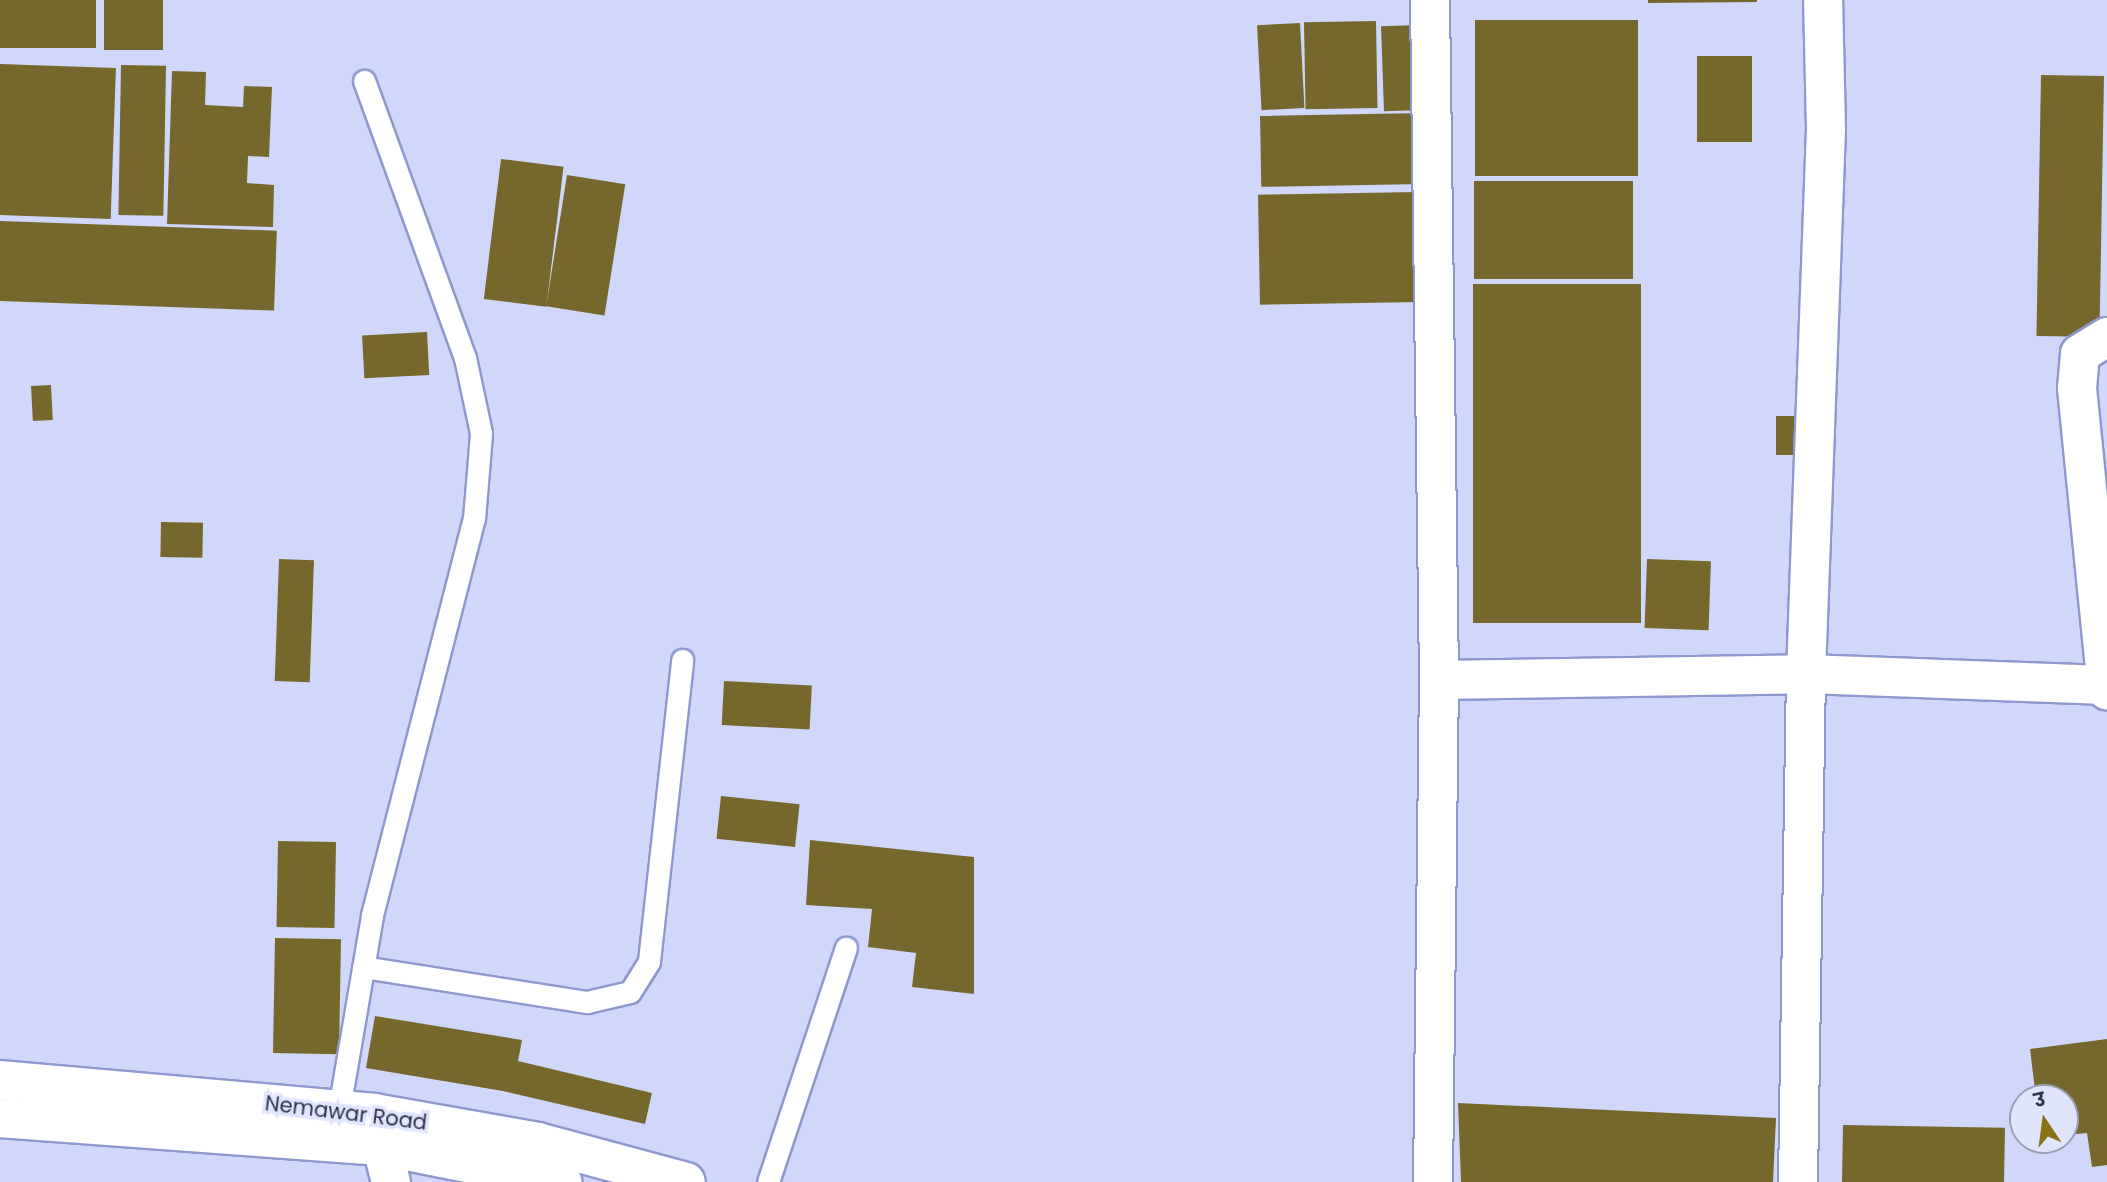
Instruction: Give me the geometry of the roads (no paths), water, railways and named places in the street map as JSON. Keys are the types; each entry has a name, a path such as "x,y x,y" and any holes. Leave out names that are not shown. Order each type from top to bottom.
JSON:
{"main road":[{"path":"1430,0 1439,680 1433,1182"},
{"path":"1798,1182 1806,674 1826,129 1823,0"},
{"path":"2107,337 2080,354 2077,368 2107,691"},
{"path":"1439,680 1806,674 2106,685"},
{"name":"Nemawar Road","path":"0,1080 538,1142 686,1182"},
{"name":"Nemawar Road","path":"0,1118 365,1123 562,1182"},
{"path":"365,1123 391,1182"}],"lane":[{"path":"365,81 465,358 481,433 474,519 372,915 363,967 365,1123"},
{"path":"363,967 587,1002 630,992 649,961 682,660"},
{"path":"768,1182 846,948"}]}
